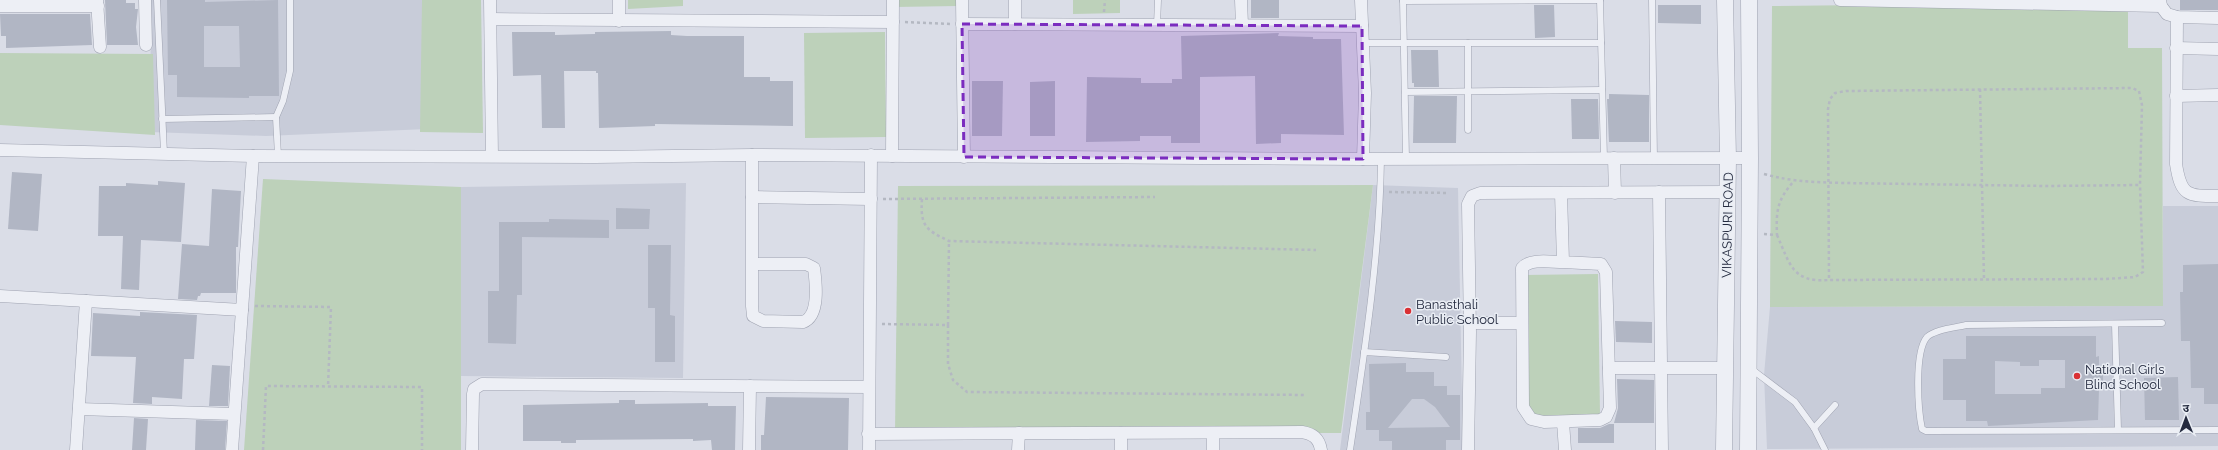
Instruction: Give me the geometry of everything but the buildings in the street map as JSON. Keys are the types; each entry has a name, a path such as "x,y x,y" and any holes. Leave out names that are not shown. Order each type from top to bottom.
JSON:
{"street":[{"path":"146,0 146,45"},
{"path":"490,0 492,156"},
{"path":"619,21 620,0"},
{"path":"892,156 893,0"},
{"path":"962,0 964,157"},
{"path":"1015,0 1015,24"},
{"path":"1241,0 1242,25"},
{"path":"1361,0 1365,93 1363,160"},
{"name":"VIKASPURI ROAD","path":"1724,450 1728,192 1725,0"},
{"name":"VIKASPURI ROAD","path":"1748,450 1750,233 1749,0"},
{"path":"1840,0 2161,3 2167,14 2177,17 2218,18"},
{"path":"0,6 98,3 100,47"},
{"path":"2177,17 2176,164 2179,182 2183,190 2190,195 2218,196"},
{"path":"491,19 893,22"},
{"path":"962,24 1362,26"},
{"path":"2176,48 2218,49"},
{"path":"2176,96 2218,95"},
{"path":"0,150 253,156 595,157 752,155 1363,160 1609,158 1728,159 1750,164"},
{"path":"752,155 752,264 754,316 763,321 803,322 809,320 814,312 814,268 806,264 752,264"},
{"path":"232,450 253,156"},
{"path":"869,450 868,387 872,156"},
{"path":"1609,158 1615,193"},
{"path":"1659,192 1662,450"},
{"path":"1468,450 1470,323 1468,204 1472,196 1480,193 1728,192"},
{"path":"1561,193 1562,262"},
{"path":"752,197 871,199"},
{"path":"1532,262 1562,262 1601,264 1604,268 1610,408 1606,417 1600,420 1544,422 1531,419 1523,407 1522,268 1526,264 1532,262"},
{"path":"0,296 242,308"},
{"path":"76,450 86,301"},
{"path":"1470,323 1522,323"},
{"path":"1609,368 1725,368"},
{"path":"472,450 473,394 474,389 482,384 868,387"},
{"path":"749,450 750,386"},
{"path":"79,409 234,414"},
{"path":"1563,422 1565,450"},
{"path":"868,434 1213,434 1302,432 1314,436 1319,442 1320,450"},
{"path":"1018,450 1019,433"},
{"path":"1121,433 1121,450"},
{"path":"1213,434 1213,450"}],"lane":[{"path":"157,0 164,153"},
{"path":"278,156 276,117 283,102 290,71 290,0"},
{"path":"1157,25 1158,0"},
{"path":"1406,159 1403,0 1600,0 1602,90 1609,158"},
{"path":"1652,0 1654,159"},
{"path":"1363,43 1601,43"},
{"path":"1468,43 1468,130"},
{"path":"1405,92 1602,90"},
{"path":"162,119 276,117"},
{"path":"1350,450 1364,352 1381,192 1381,159"},
{"path":"2162,323 1966,325 1940,331 1928,337 1922,348 1919,366 1922,429 1926,431 2218,430"},
{"path":"2115,324 2118,430"},
{"path":"1364,352 1446,357"},
{"path":"1749,367 1794,402 1814,428 1825,450"},
{"path":"1814,428 1835,405"}],"path":[{"path":"893,22 962,24"},
{"path":"1794,181 1779,202 1776,212 1777,235 1792,268 1799,276 1816,281 2135,277 2143,272 2140,185 2142,105 2139,91 2132,88 1980,89 1835,93 1830,99 1828,109 1829,280"},
{"path":"1980,89 1984,280"},
{"path":"1750,164 1794,181 1982,185 2140,185"},
{"path":"1381,192 1449,193"},
{"path":"871,199 1155,197"},
{"path":"922,199 921,216 926,228 949,241 1316,250"},
{"path":"1750,233 1777,235"},
{"path":"949,241 948,364 953,380 968,392 1306,395"},
{"path":"242,308 331,307 328,387"},
{"path":"869,324 948,325"},
{"path":"263,450 266,386 422,387 422,450"}],"highlighted area":[{"path":"962,24 1362,26 1363,159 964,157"}],"shaded area":[{"path":"151,0 424,0 427,129 266,136 150,132"},
{"path":"686,183 683,378 461,376 461,187"},
{"name":"Banasthali Public School","path":"1373,185 1458,188 1463,450 1340,450"},
{"name":"National Girls Blind School","path":"2163,206 2218,206 2218,446 1767,449 1764,375 1770,307 2163,306"}],"green space":[{"path":"422,0 481,0 483,133 420,132"},
{"path":"628,0 683,0 683,6 628,9"},
{"path":"894,0 958,0 958,6 894,7"},
{"path":"1073,0 1120,0 1120,13 1073,14"},
{"path":"2128,2 2128,48 2162,48 2163,306 1770,307 1772,6"},
{"path":"885,32 886,137 805,138 804,33"},
{"path":"0,53 153,54 155,135 0,125"},
{"path":"263,179 461,187 461,450 244,450"},
{"path":"1373,185 1341,433 895,433 898,186"},
{"path":"1598,274 1600,415 1526,416 1524,275"}],"place":[{"name":"Banasthali Public School","path":"1408,311"},
{"name":"National Girls Blind School","path":"2077,376"}]}
